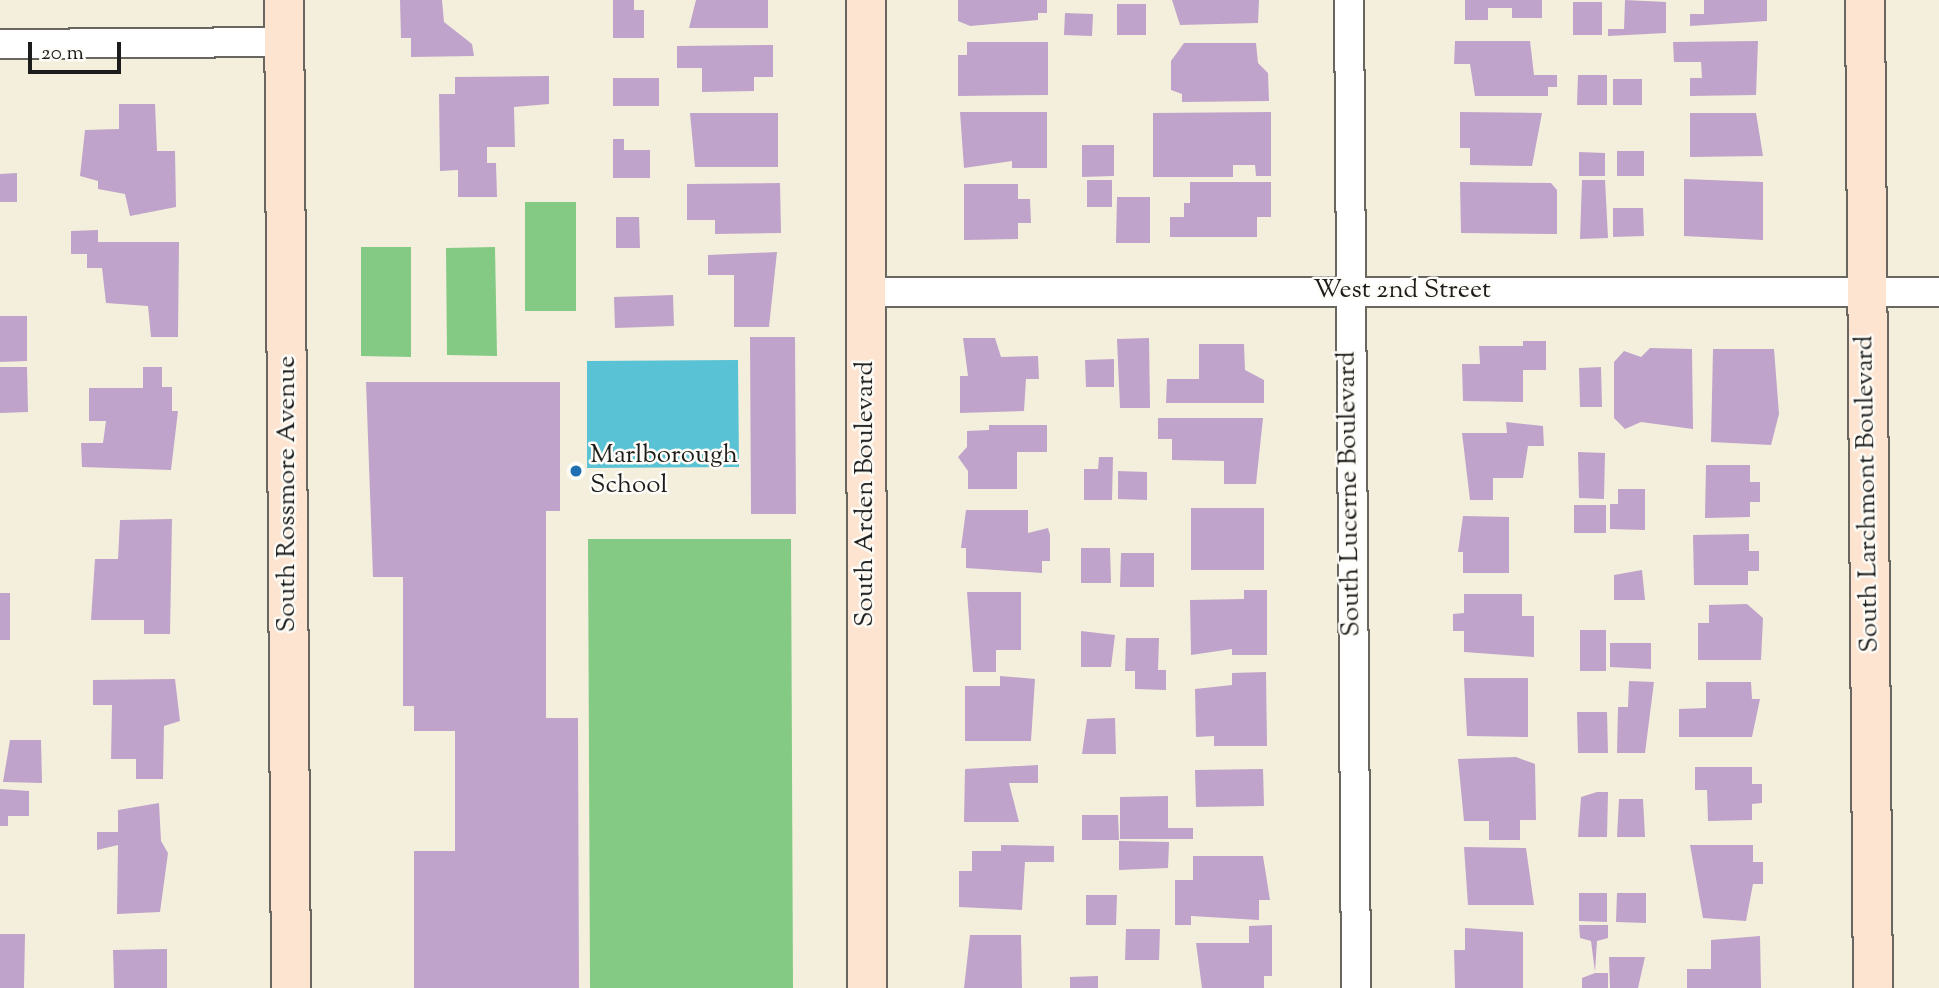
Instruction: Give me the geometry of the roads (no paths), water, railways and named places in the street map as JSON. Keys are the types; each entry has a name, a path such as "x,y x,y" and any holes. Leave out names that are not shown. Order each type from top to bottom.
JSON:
{"street":[{"name":"South Rossmore Avenue","path":"284,0 291,988"},
{"name":"South Arden Boulevard","path":"866,0 867,988"},
{"name":"South Lucerne Boulevard","path":"1349,0 1348,291 1356,988"},
{"name":"South Larchmont Boulevard","path":"1865,0 1873,988"},
{"path":"0,44 285,42"},
{"name":"West 2nd Street","path":"866,292 1939,292"}],"water":[{"path":"738,360 739,467 587,468 587,361"}],"place":[{"name":"Marlborough School","path":"576,471"}]}
